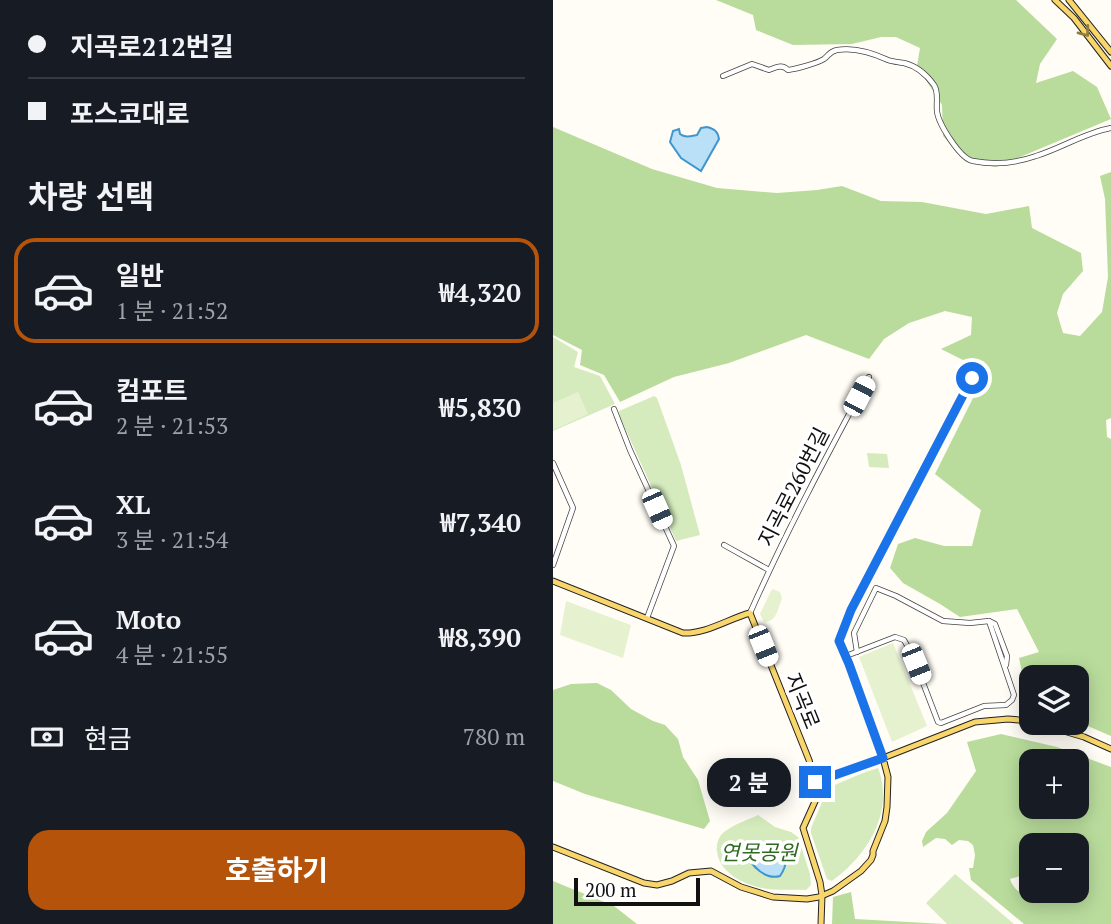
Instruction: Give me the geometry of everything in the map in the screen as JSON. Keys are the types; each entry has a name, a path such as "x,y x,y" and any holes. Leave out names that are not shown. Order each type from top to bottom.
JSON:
{"main road":[{"path":"1055,0 1074,18 1111,66"},
{"path":"1069,0 1111,52"},
{"path":"553,581 683,633 694,634 751,613"},
{"name":"지곡로","path":"751,613 809,760 815,782 817,797 803,828 822,895 821,924"},
{"path":"553,846 645,883 657,885 689,873 711,871 741,887 773,897 803,899 822,895 852,878 871,860 885,821 887,807 888,777 883,758 975,722 1019,720"},
{"path":"1077,735 1111,750"}],"street":[{"path":"723,75 752,64 769,70 778,66 785,66 788,70 800,68 823,59 835,50 858,50 915,66 935,86 939,120 948,136 967,160 974,162 999,163 1036,156 1094,131 1111,128"},
{"name":"지곡로260번길","path":"751,613 769,570 817,474 869,377"},
{"path":"815,782 883,758 839,641 851,610 972,378"},
{"path":"614,409 674,546 647,618"},
{"path":"553,463 573,508 553,565"},
{"path":"724,545 769,570"},
{"path":"846,656 857,652 895,637 904,640 938,722 941,723 983,706 1006,705 1014,695 989,621 943,621 876,588 854,633 857,652"}],"green space":[{"path":"716,0 1016,0 1057,39 1040,64 1036,83 1073,71 1097,87 1111,119 996,167 966,162 943,136 942,105 917,66 920,48 896,37 881,37 852,44 793,45 756,30 753,15"},
{"path":"553,127 652,169 717,188 777,193 842,186 881,201 922,202 986,214 1029,206 1032,228 1081,253 1083,271 1063,294 1057,313 1063,333 1080,336 1102,312 1108,277 1105,199 1100,176 1111,172 1111,418 1106,420 1107,437 1111,439 1111,736 1089,727 1089,665 1020,665 1019,658 1039,652 1017,609 960,617 903,583 890,568 898,544 915,538 944,546 972,546 981,510 935,474 986,376 979,368 941,349 971,335 972,317 945,311 909,323 884,339 869,359 806,335 729,363 674,377 620,402 604,375 580,365 582,350 553,335"},
{"path":"553,337 578,352 574,367 600,376 615,404 553,431"},
{"path":"578,392 588,414 553,430 553,403"},
{"path":"654,396 681,465 700,535 676,541 619,411"},
{"path":"867,453 887,454 889,468 869,467"},
{"path":"773,589 780,592 782,598 772,620 764,622 760,614"},
{"path":"566,601 631,625 623,658 560,635"},
{"path":"893,643 927,726 892,742 859,657"},
{"path":"597,683 611,690 631,709 665,725 678,739 683,757 698,780 710,821 704,829 585,794 553,781 553,690 571,684"},
{"path":"1001,734 1062,749 1019,749 1019,819 1089,819 1089,759 1111,767 1111,924 1024,924 971,880 969,868 973,868 975,855 973,845 968,841 959,840 952,845 945,839 936,838 923,847 922,841 926,832 947,813 976,771 967,742"},
{"name":"연못공원","path":"878,768 883,801 874,832 845,871 832,881 827,879 811,833 823,800 823,790"},
{"name":"연못공원","path":"758,815 775,827 798,837 810,874 811,885 806,890 755,886 733,876 723,866 717,849 720,836"},
{"path":"955,874 1014,924 947,924 926,903"},
{"path":"553,881 614,906 637,924 553,924"},
{"path":"851,892 855,919 944,924 832,924 833,897"}],"water":[{"path":"707,127 716,131 719,139 701,171 681,158 670,142 673,131 679,129 680,134 690,136 697,135 701,128"},
{"path":"755,843 774,844 785,853 785,867 780,876 765,874 752,863 748,853"}],"route":[{"path":"815,782 883,758 839,641 851,610 972,378"}]}
